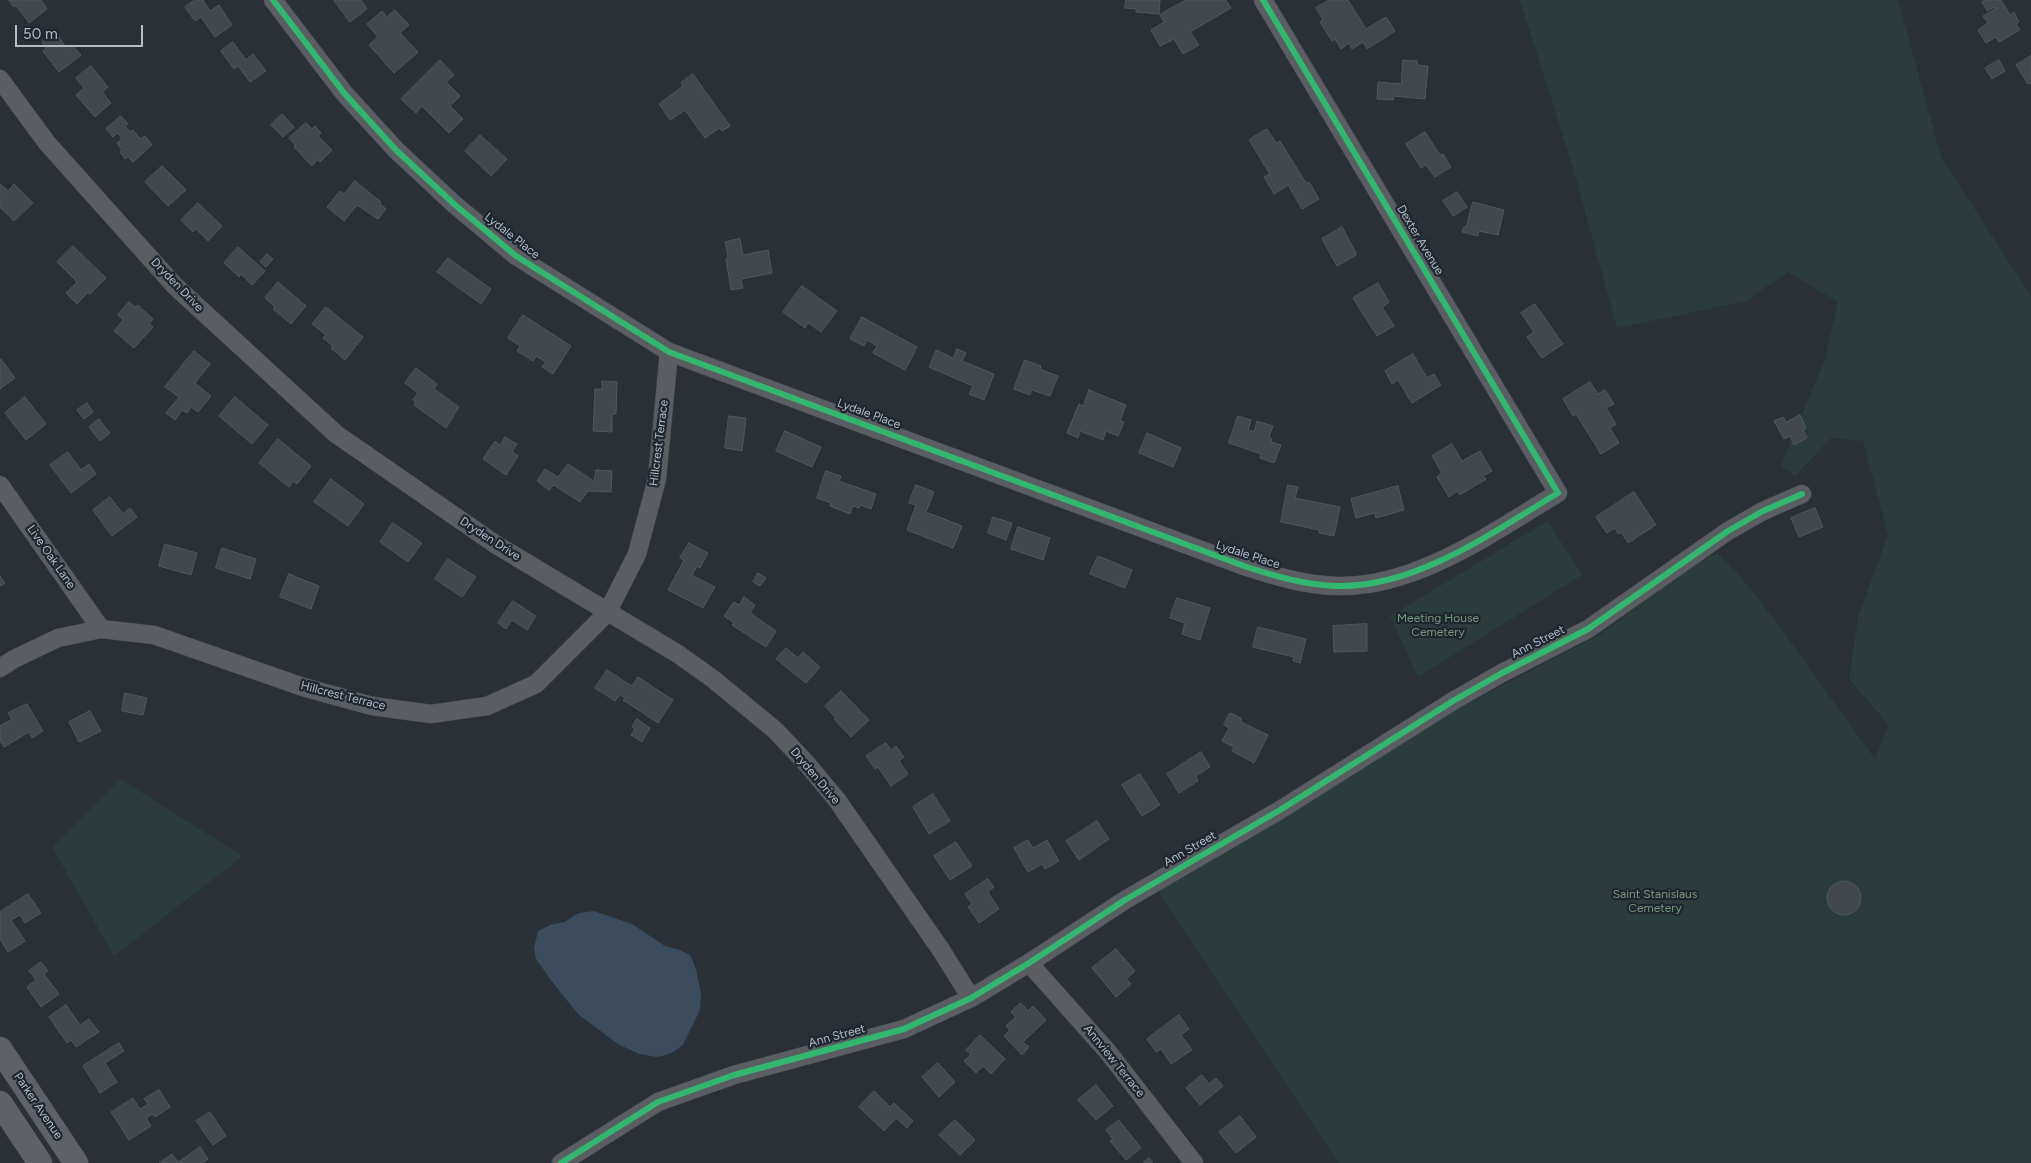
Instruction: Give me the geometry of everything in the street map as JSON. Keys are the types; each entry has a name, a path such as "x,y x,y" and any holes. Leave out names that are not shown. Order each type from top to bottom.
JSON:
{"street":[{"name":"Lydale Place","path":"273,0 344,93 396,150 454,204 516,256 669,352 1244,566 1276,577 1307,582 1338,586 1370,583 1432,566 1466,548 1558,492"},
{"name":"Dexter Avenue","path":"1263,0 1558,492"},
{"name":"Dryden Drive","path":"0,79 47,143 175,286 336,434 495,544 678,654 713,678 775,730 837,800 941,950 971,998"},
{"name":"Hillcrest Terrace","path":"0,668 14,659 58,638 101,629 154,635 303,686 372,706 431,714 487,706 536,684 607,613 637,554 657,479 669,352"},
{"name":"Live Oak Lane","path":"0,485 101,629"},
{"name":"Ann Street","path":"562,1163 658,1102 734,1075 904,1029 971,998 1029,963 1125,900 1280,810 1453,701 1502,673 1588,629 1728,531 1802,494"},
{"name":"Annview Terrace","path":"1029,963 1108,1052 1194,1163"},
{"name":"Parker Avenue","path":"0,1049 76,1163"},
{"path":"0,1103 40,1163"}],"green space":[{"name":"Saint Stanislaus Cemetery","path":"1520,0 1897,0 1941,157 2031,296 2031,1163 1339,1163 1158,891 1437,720 1604,632 1690,567 1717,553 1740,576 1777,623 1875,759 1889,725 1849,679 1858,617 1888,535 1863,441 1831,438 1795,476 1781,466 1825,358 1838,302 1788,272 1746,301 1617,328 1573,168"},
{"name":"Meeting House Cemetery","path":"1548,521 1582,575 1418,677 1390,616"},
{"path":"120,779 243,856 114,956 52,847"}],"water":[{"path":"594,911 632,924 665,946 690,955 696,969 701,994 700,1010 683,1045 670,1054 657,1057 639,1054 618,1044 579,1015 536,959 534,948 538,931 550,925 564,922 579,913"}],"building":[{"path":"9,0 41,0 47,9 29,23 16,5 14,7"},
{"path":"195,0 203,0 210,11 219,5 232,25 215,37 201,17 195,21 185,7"},
{"path":"334,0 361,0 367,9 350,22"},
{"path":"1126,0 1160,0 1159,14 1136,12 1136,9 1125,8"},
{"path":"1186,0 1226,0 1231,8 1190,32 1199,45 1183,54 1174,39 1160,46 1151,30 1164,22 1160,15"},
{"path":"1329,0 1348,0 1366,29 1386,17 1395,31 1367,49 1363,42 1352,49 1349,43 1341,49 1335,39 1332,41 1320,22 1323,20 1316,8"},
{"path":"1986,0 2001,0 2010,15 2014,12 2019,22 2016,24 2020,30 1999,42 1996,37 1986,43 1978,30 1988,23 1983,16 1995,9 1994,7 1987,11 1982,2"},
{"path":"395,10 409,25 400,33 418,52 394,73 369,45 378,37 367,24 382,11 387,17"},
{"path":"55,31 67,49 72,45 81,55 59,72 43,51 46,48 42,42"},
{"path":"233,42 246,60 253,54 266,71 250,82 238,66 234,69 221,51"},
{"path":"2031,56 2031,83 2028,84 2016,65"},
{"path":"440,60 454,75 446,82 460,96 450,106 463,119 449,133 422,106 416,113 401,99"},
{"path":"1403,60 1417,61 1417,65 1428,66 1425,99 1394,96 1393,100 1377,99 1378,82 1401,84"},
{"path":"1999,60 2005,71 1992,79 1985,68"},
{"path":"91,66 108,87 102,92 111,103 95,117 76,95 84,88 76,78"},
{"path":"693,74 730,126 722,131 720,128 705,138 685,110 670,120 659,104 683,86 681,83"},
{"path":"282,114 294,127 283,137 271,125"},
{"path":"121,116 128,124 125,126 130,132 133,130 140,139 145,136 152,145 133,162 128,157 125,159 120,152 122,150 117,143 122,139 118,133 113,137 106,129"},
{"path":"306,123 312,129 315,126 321,133 318,136 332,150 320,162 318,159 312,166 294,147 296,146 289,138"},
{"path":"1267,129 1276,143 1280,141 1306,183 1309,182 1319,199 1302,209 1288,185 1274,194 1264,177 1270,174 1249,140"},
{"path":"1425,132 1440,155 1443,154 1451,167 1435,177 1426,165 1421,168 1406,144"},
{"path":"480,135 507,159 491,176 465,151"},
{"path":"162,166 186,190 168,206 145,182"},
{"path":"355,181 381,202 380,204 386,209 378,219 357,205 344,221 327,207 340,191 344,194"},
{"path":"0,184 8,191 14,184 33,203 14,221 0,207"},
{"path":"1457,192 1467,207 1453,216 1443,201"},
{"path":"1473,202 1504,210 1498,235 1479,231 1478,236 1462,232 1464,227 1466,227"},
{"path":"198,203 222,226 208,241 196,229 193,232 181,220"},
{"path":"1342,227 1356,255 1337,266 1322,239"},
{"path":"740,239 743,255 768,250 772,273 741,279 743,288 731,290 725,242"},
{"path":"73,246 106,278 90,294 88,292 77,304 66,293 77,282 57,262"},
{"path":"238,247 265,271 252,285 241,274 239,277 224,263"},
{"path":"267,254 273,259 266,267 260,262"},
{"path":"448,258 491,289 481,304 437,272"},
{"path":"278,282 306,306 291,324 273,309 275,307 265,298"},
{"path":"1378,283 1389,302 1382,307 1394,326 1377,336 1353,298"},
{"path":"802,286 837,311 821,332 808,323 805,328 783,312"},
{"path":"129,302 135,307 138,305 153,319 149,324 153,327 134,348 114,331 123,320 118,315"},
{"path":"1535,304 1563,344 1542,358 1527,337 1534,332 1521,313"},
{"path":"326,307 363,337 345,360 323,338 326,335 312,324"},
{"path":"523,315 571,346 553,374 542,367 546,362 536,356 533,361 517,351 520,346 508,338"},
{"path":"862,317 917,347 905,370 873,353 877,346 867,340 864,346 850,339"},
{"path":"957,349 966,353 962,361 994,374 984,400 969,394 973,386 929,367 936,350 953,358"},
{"path":"194,351 210,364 195,383 211,396 198,412 191,407 187,413 182,410 175,420 166,413 179,397 165,387"},
{"path":"1413,354 1427,378 1434,374 1441,385 1412,403 1398,380 1392,384 1385,371"},
{"path":"0,360 15,378 0,389"},
{"path":"1025,360 1041,366 1040,369 1058,376 1050,396 1032,390 1030,395 1014,389"},
{"path":"416,368 437,384 434,389 459,407 446,428 414,405 416,402 413,400 418,393 405,383"},
{"path":"602,381 617,382 616,414 612,414 612,432 593,431 595,389 602,389"},
{"path":"1590,382 1598,394 1605,390 1614,404 1606,408 1616,424 1610,428 1619,443 1601,454 1576,414 1573,416 1563,399"},
{"path":"1089,390 1126,405 1120,421 1124,422 1118,436 1106,431 1103,440 1080,431 1078,438 1067,433 1079,404 1083,406"},
{"path":"25,397 46,424 26,440 5,413"},
{"path":"235,397 268,425 252,444 219,416"},
{"path":"87,403 93,412 84,419 77,410"},
{"path":"1800,415 1806,428 1803,429 1807,438 1794,445 1790,436 1784,439 1774,421 1783,417 1786,422"},
{"path":"729,416 746,418 742,451 725,448"},
{"path":"1238,416 1251,420 1248,430 1254,432 1257,421 1273,426 1269,437 1272,439 1271,442 1281,445 1274,463 1260,458 1261,454 1229,443"},
{"path":"99,419 110,433 100,441 89,427"},
{"path":"785,431 821,447 812,467 776,451"},
{"path":"1147,433 1181,448 1173,467 1139,453"},
{"path":"505,437 517,444 512,452 518,456 506,475 483,459 495,441 500,445"},
{"path":"278,439 311,466 297,484 293,481 289,487 259,463"},
{"path":"1452,444 1462,461 1480,451 1492,471 1483,476 1486,479 1460,495 1457,491 1449,497 1437,477 1442,473 1432,456"},
{"path":"68,452 81,470 89,464 96,474 71,493 50,465"},
{"path":"568,464 594,481 596,470 612,471 611,492 588,491 580,502 554,485 549,490 537,481 545,469 558,477"},
{"path":"826,471 841,476 839,481 876,494 871,509 860,505 859,508 853,506 850,514 830,506 831,503 817,498"},
{"path":"331,479 364,504 348,526 314,502"},
{"path":"916,485 934,492 926,512 962,526 953,548 907,530 916,505 909,503"},
{"path":"1288,485 1298,487 1295,498 1340,507 1334,536 1319,533 1319,530 1281,522"},
{"path":"1398,486 1404,510 1376,518 1375,513 1356,518 1351,499"},
{"path":"1634,492 1656,525 1628,543 1621,532 1618,534 1615,528 1607,533 1596,517"},
{"path":"110,497 123,514 130,508 137,517 112,536 93,510"},
{"path":"1815,508 1823,527 1799,537 1791,518"},
{"path":"993,517 1012,523 1006,540 988,533"},
{"path":"393,523 422,543 408,562 380,542"},
{"path":"1018,527 1050,538 1043,560 1011,549"},
{"path":"689,543 708,553 700,568 697,566 692,575 715,587 703,608 668,590 684,560 680,558"},
{"path":"165,544 197,553 191,575 159,566"},
{"path":"222,548 256,559 250,579 216,568"},
{"path":"1098,556 1132,570 1125,588 1090,574"},
{"path":"448,559 476,577 462,597 435,579"},
{"path":"758,573 766,578 760,586 753,582"},
{"path":"289,574 319,586 311,609 280,597"},
{"path":"0,576 5,583 0,586"},
{"path":"744,597 755,605 750,613 776,631 766,647 732,625 734,623 724,616 734,602 739,605"},
{"path":"1177,598 1210,608 1200,640 1182,634 1185,623 1170,618"},
{"path":"513,601 536,616 527,630 512,620 506,629 498,623"},
{"path":"1367,624 1367,651 1334,652 1333,626"},
{"path":"1258,627 1306,639 1300,663 1293,661 1294,657 1253,647"},
{"path":"786,648 798,658 803,652 820,667 806,683 776,659"},
{"path":"607,670 632,686 638,677 673,700 658,723 623,700 625,698 620,694 615,701 595,688"},
{"path":"841,691 869,720 851,737 825,706"},
{"path":"125,693 147,698 143,715 122,711"},
{"path":"27,704 43,731 32,738 29,732 4,747 0,741 0,726 12,719 8,713"},
{"path":"90,711 101,731 79,742 69,722"},
{"path":"1230,713 1241,718 1241,722 1268,735 1254,763 1232,751 1234,747 1222,741 1229,728 1224,725"},
{"path":"637,719 650,728 642,742 631,735 635,729 632,727"},
{"path":"886,743 891,750 896,746 904,757 899,761 908,774 891,786 878,767 875,769 866,756"},
{"path":"1201,752 1210,767 1196,776 1198,781 1179,793 1167,774"},
{"path":"1140,774 1160,805 1142,816 1122,785"},
{"path":"933,794 950,821 929,834 913,807"},
{"path":"1097,821 1109,839 1079,860 1066,841"},
{"path":"1028,840 1033,848 1047,840 1059,861 1045,869 1042,864 1028,872 1014,848"},
{"path":"956,842 972,866 950,880 934,856"},
{"path":"988,879 994,887 988,892 999,909 979,923 968,907 972,904 965,894"},
{"path":"1844,881 1856,886 1861,898 1856,910 1844,915 1832,910 1827,898 1832,886"},
{"path":"28,894 41,913 25,923 20,915 11,920 25,941 8,952 0,939 0,912"},
{"path":"1116,949 1135,971 1126,979 1131,984 1116,997 1092,968"},
{"path":"41,962 48,971 44,974 59,994 41,1007 27,987 36,980 29,971"},
{"path":"1021,1003 1028,1011 1033,1006 1046,1020 1023,1042 1029,1047 1022,1055 1004,1036 1010,1030 1006,1026 1016,1017 1011,1012"},
{"path":"66,1005 80,1025 89,1019 99,1032 76,1047 71,1040 67,1043 49,1017"},
{"path":"1179,1015 1189,1029 1181,1035 1192,1050 1171,1064 1161,1049 1156,1052 1147,1039"},
{"path":"980,1035 1005,1059 991,1074 983,1066 976,1073 964,1061 971,1054 966,1050"},
{"path":"119,1043 124,1051 105,1063 117,1082 100,1093 83,1066"},
{"path":"938,1063 955,1082 939,1097 922,1077"},
{"path":"1202,1075 1209,1084 1216,1078 1223,1086 1200,1105 1186,1088"},
{"path":"1096,1085 1113,1106 1096,1120 1078,1100"},
{"path":"159,1090 170,1107 155,1117 153,1114 146,1118 151,1126 129,1140 111,1112 133,1098 140,1109 148,1104 144,1099"},
{"path":"874,1091 890,1107 894,1103 913,1121 907,1128 896,1118 884,1131 859,1107"},
{"path":"210,1112 226,1136 213,1145 196,1121"},
{"path":"1240,1116 1256,1137 1236,1153 1219,1132"},
{"path":"955,1120 975,1140 960,1155 939,1135"},
{"path":"1119,1120 1141,1148 1126,1160 1110,1141 1113,1139 1106,1130"},
{"path":"200,1147 208,1159 202,1163 159,1163 172,1154 178,1162"},
{"path":"1149,1158 1153,1163 1143,1163"}],"cycle path":[{"path":"273,0 344,93 396,150 454,204 516,256 669,352 1244,566 1313,584 1337,586 1367,584 1396,578 1425,568 1453,555 1558,493 1263,0"},
{"path":"561,1163 658,1102 734,1075 904,1029 971,998 1029,963 1125,900 1280,810 1453,701 1502,673 1588,629 1728,531 1763,511 1802,494"}]}
